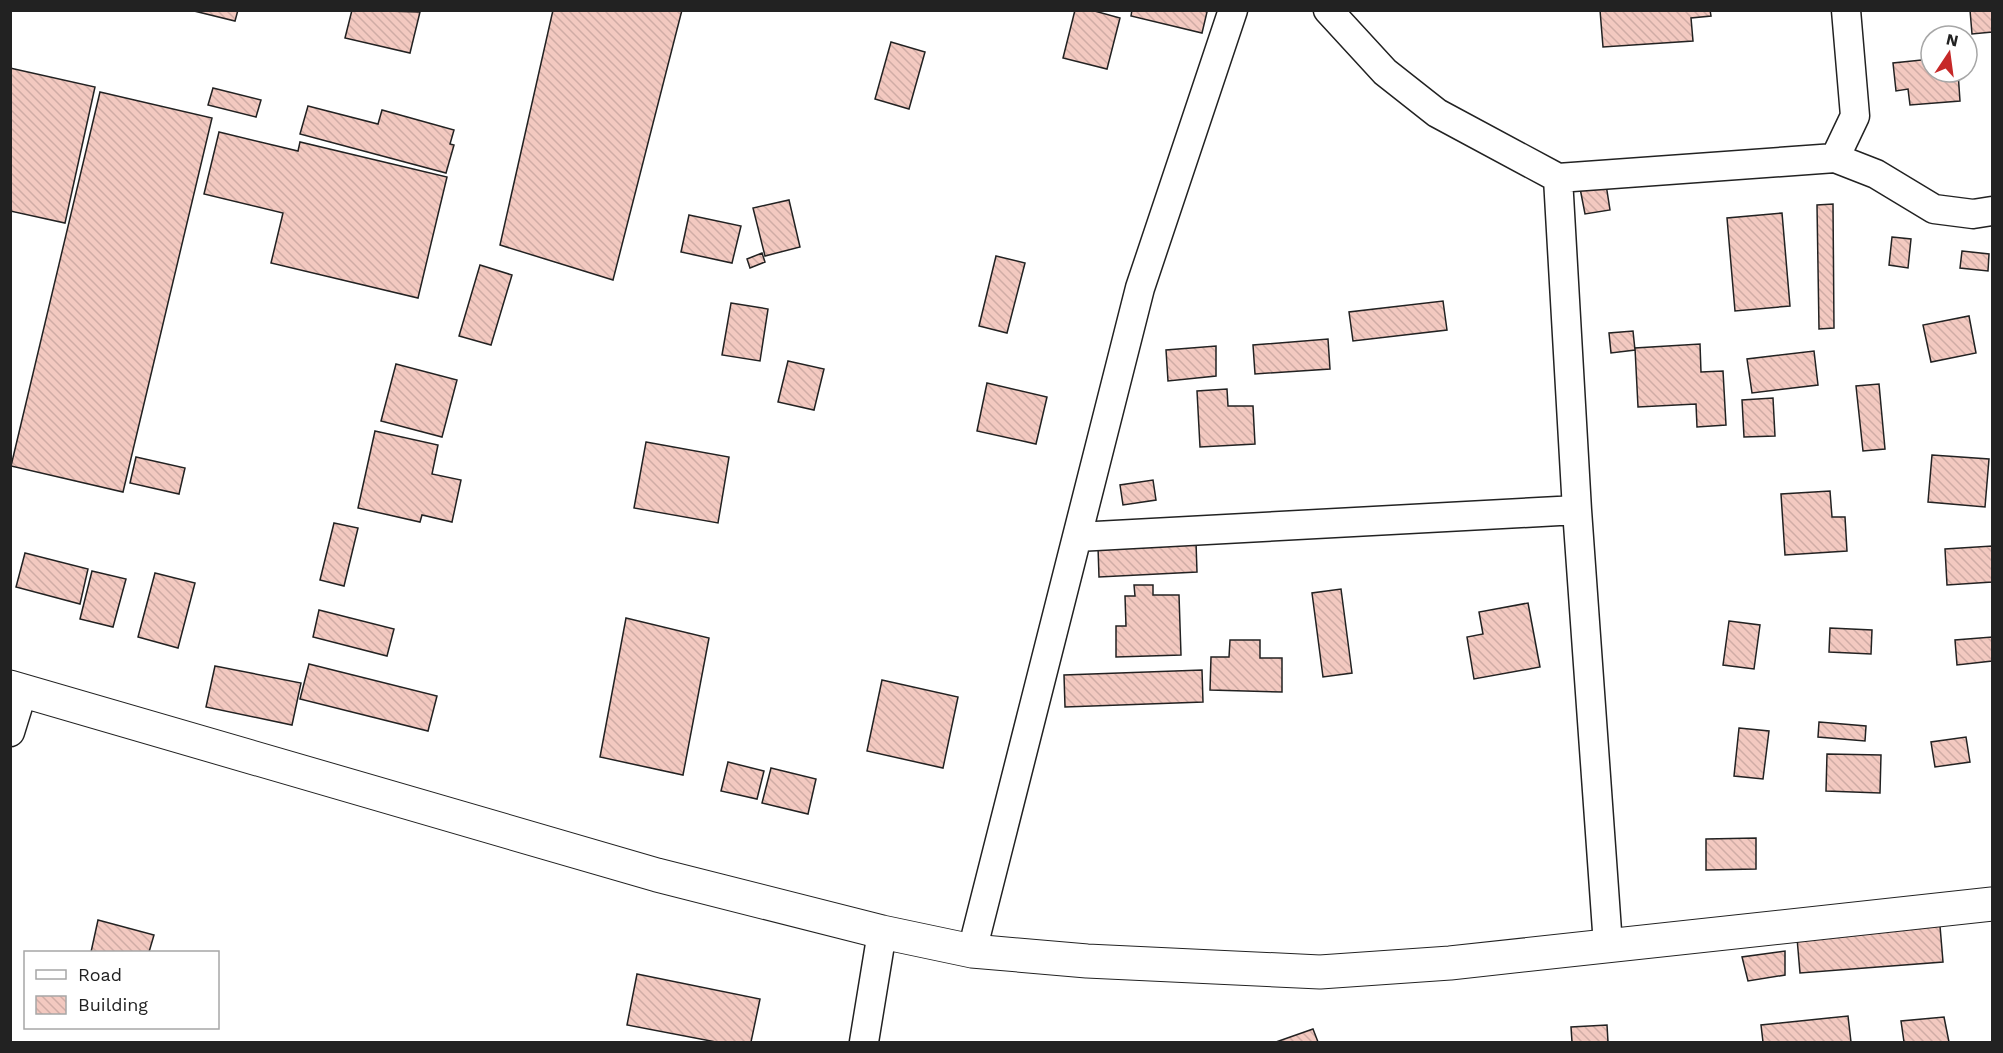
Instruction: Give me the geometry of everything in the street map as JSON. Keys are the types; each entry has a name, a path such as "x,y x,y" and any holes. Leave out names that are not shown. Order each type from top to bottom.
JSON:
{"street":[{"path":"972,951 1140,288 1233,10"},
{"path":"1328,10 1385,72 1437,113 1558,178 1835,158 1876,174 1934,208 1973,214 1992,211"},
{"path":"1835,158 1855,116 1846,10"},
{"path":"1558,178 1577,510 1608,945"},
{"path":"1077,537 1577,510"},
{"path":"10,732 17,688 591,856 882,932 972,951 1087,961 1320,972 1450,963 1992,904"},
{"path":"864,1042 882,932"}],"building":[{"path":"190,10 238,10 235,21"},
{"path":"352,10 420,12 410,53 345,38"},
{"path":"553,10 682,10 613,280 500,245"},
{"path":"1075,10 1091,10 1120,18 1107,69 1063,58"},
{"path":"1132,10 1202,10 1207,12 1202,33 1131,16"},
{"path":"1600,10 1710,10 1711,16 1691,18 1693,41 1603,47"},
{"path":"1970,10 1992,10 1992,32 1979,33 1979,24 1971,24"},
{"path":"891,42 925,52 909,109 875,99"},
{"path":"1919,60 1919,84 1959,84 1960,101 1910,105 1908,89 1896,91 1893,63"},
{"path":"10,68 95,87 65,223 10,211"},
{"path":"213,88 261,100 256,117 208,105"},
{"path":"100,92 212,118 123,492 11,466"},
{"path":"308,106 378,124 382,110 454,130 450,144 454,145 446,173 300,134"},
{"path":"219,132 298,151 300,142 447,177 418,298 271,263 283,213 204,194"},
{"path":"1605,178 1610,210 1585,214 1579,183"},
{"path":"789,200 800,247 765,256 753,208"},
{"path":"1833,204 1834,328 1819,329 1817,205"},
{"path":"1782,213 1790,306 1735,311 1727,218"},
{"path":"689,215 741,226 732,263 681,252"},
{"path":"1892,237 1911,239 1908,268 1889,265"},
{"path":"1962,251 1989,254 1988,271 1960,268"},
{"path":"762,253 765,262 750,268 747,259"},
{"path":"996,256 1025,263 1007,333 979,326"},
{"path":"480,265 512,275 491,345 459,336"},
{"path":"1443,301 1447,330 1353,341 1349,312"},
{"path":"731,303 768,309 760,361 722,355"},
{"path":"1969,316 1976,353 1931,362 1923,325"},
{"path":"1633,331 1635,350 1611,353 1609,333"},
{"path":"1328,339 1330,369 1255,374 1253,345"},
{"path":"1700,344 1701,372 1723,371 1726,425 1697,427 1696,404 1638,407 1635,348"},
{"path":"1216,346 1216,376 1168,381 1166,350"},
{"path":"1814,351 1818,385 1752,393 1747,359"},
{"path":"788,361 824,369 814,410 778,402"},
{"path":"396,364 457,380 442,437 381,421"},
{"path":"987,383 1047,397 1036,444 977,431"},
{"path":"1879,384 1885,449 1863,451 1856,386"},
{"path":"1227,389 1228,406 1253,406 1255,444 1200,447 1197,391"},
{"path":"1773,398 1775,436 1744,437 1742,400"},
{"path":"375,431 438,445 432,474 461,480 452,522 422,515 420,522 358,508"},
{"path":"646,442 729,457 718,523 634,508"},
{"path":"1932,455 1989,459 1985,507 1928,502"},
{"path":"136,457 185,468 179,494 130,483"},
{"path":"1153,480 1156,500 1123,505 1120,485"},
{"path":"1830,491 1832,517 1845,517 1847,551 1785,555 1781,494"},
{"path":"334,523 358,528 344,586 320,580"},
{"path":"1196,542 1197,572 1099,577 1098,547"},
{"path":"1992,546 1992,582 1947,585 1945,549"},
{"path":"25,553 88,569 80,604 16,587"},
{"path":"92,571 126,579 113,627 80,619"},
{"path":"155,573 195,583 178,648 138,637"},
{"path":"1134,585 1153,585 1153,595 1179,595 1181,655 1116,657 1116,626 1126,626 1125,596 1135,596"},
{"path":"1341,589 1352,673 1323,677 1312,593"},
{"path":"1528,603 1540,667 1474,679 1467,637 1483,634 1479,612"},
{"path":"319,610 394,629 387,656 313,637"},
{"path":"626,618 709,638 683,775 600,757"},
{"path":"1729,621 1760,625 1754,669 1723,665"},
{"path":"1830,628 1872,630 1871,654 1829,652"},
{"path":"1992,637 1992,661 1957,665 1955,640"},
{"path":"1230,640 1260,640 1260,658 1282,658 1282,692 1210,690 1211,657 1229,657"},
{"path":"309,664 437,696 428,731 300,699"},
{"path":"215,666 301,683 292,725 206,707"},
{"path":"1202,670 1203,702 1065,707 1064,675"},
{"path":"882,680 958,697 943,768 867,751"},
{"path":"1819,722 1866,726 1865,741 1818,737"},
{"path":"1739,728 1769,731 1763,779 1734,776"},
{"path":"1966,737 1970,762 1935,767 1931,742"},
{"path":"1827,754 1881,755 1880,793 1826,791"},
{"path":"728,762 764,771 757,799 721,791"},
{"path":"771,768 816,779 808,814 762,803"},
{"path":"1756,838 1756,869 1706,870 1706,839"},
{"path":"98,920 154,935 149,951 91,951"},
{"path":"1940,926 1943,962 1800,973 1797,938"},
{"path":"1785,951 1785,975 1748,981 1742,957"},
{"path":"637,974 760,999 751,1042 716,1042 627,1025"},
{"path":"1848,1016 1851,1042 1763,1042 1761,1025"},
{"path":"1944,1017 1949,1042 1904,1042 1901,1021"},
{"path":"1607,1025 1608,1042 1572,1042 1571,1027"},
{"path":"1313,1029 1318,1042 1276,1042"}]}
